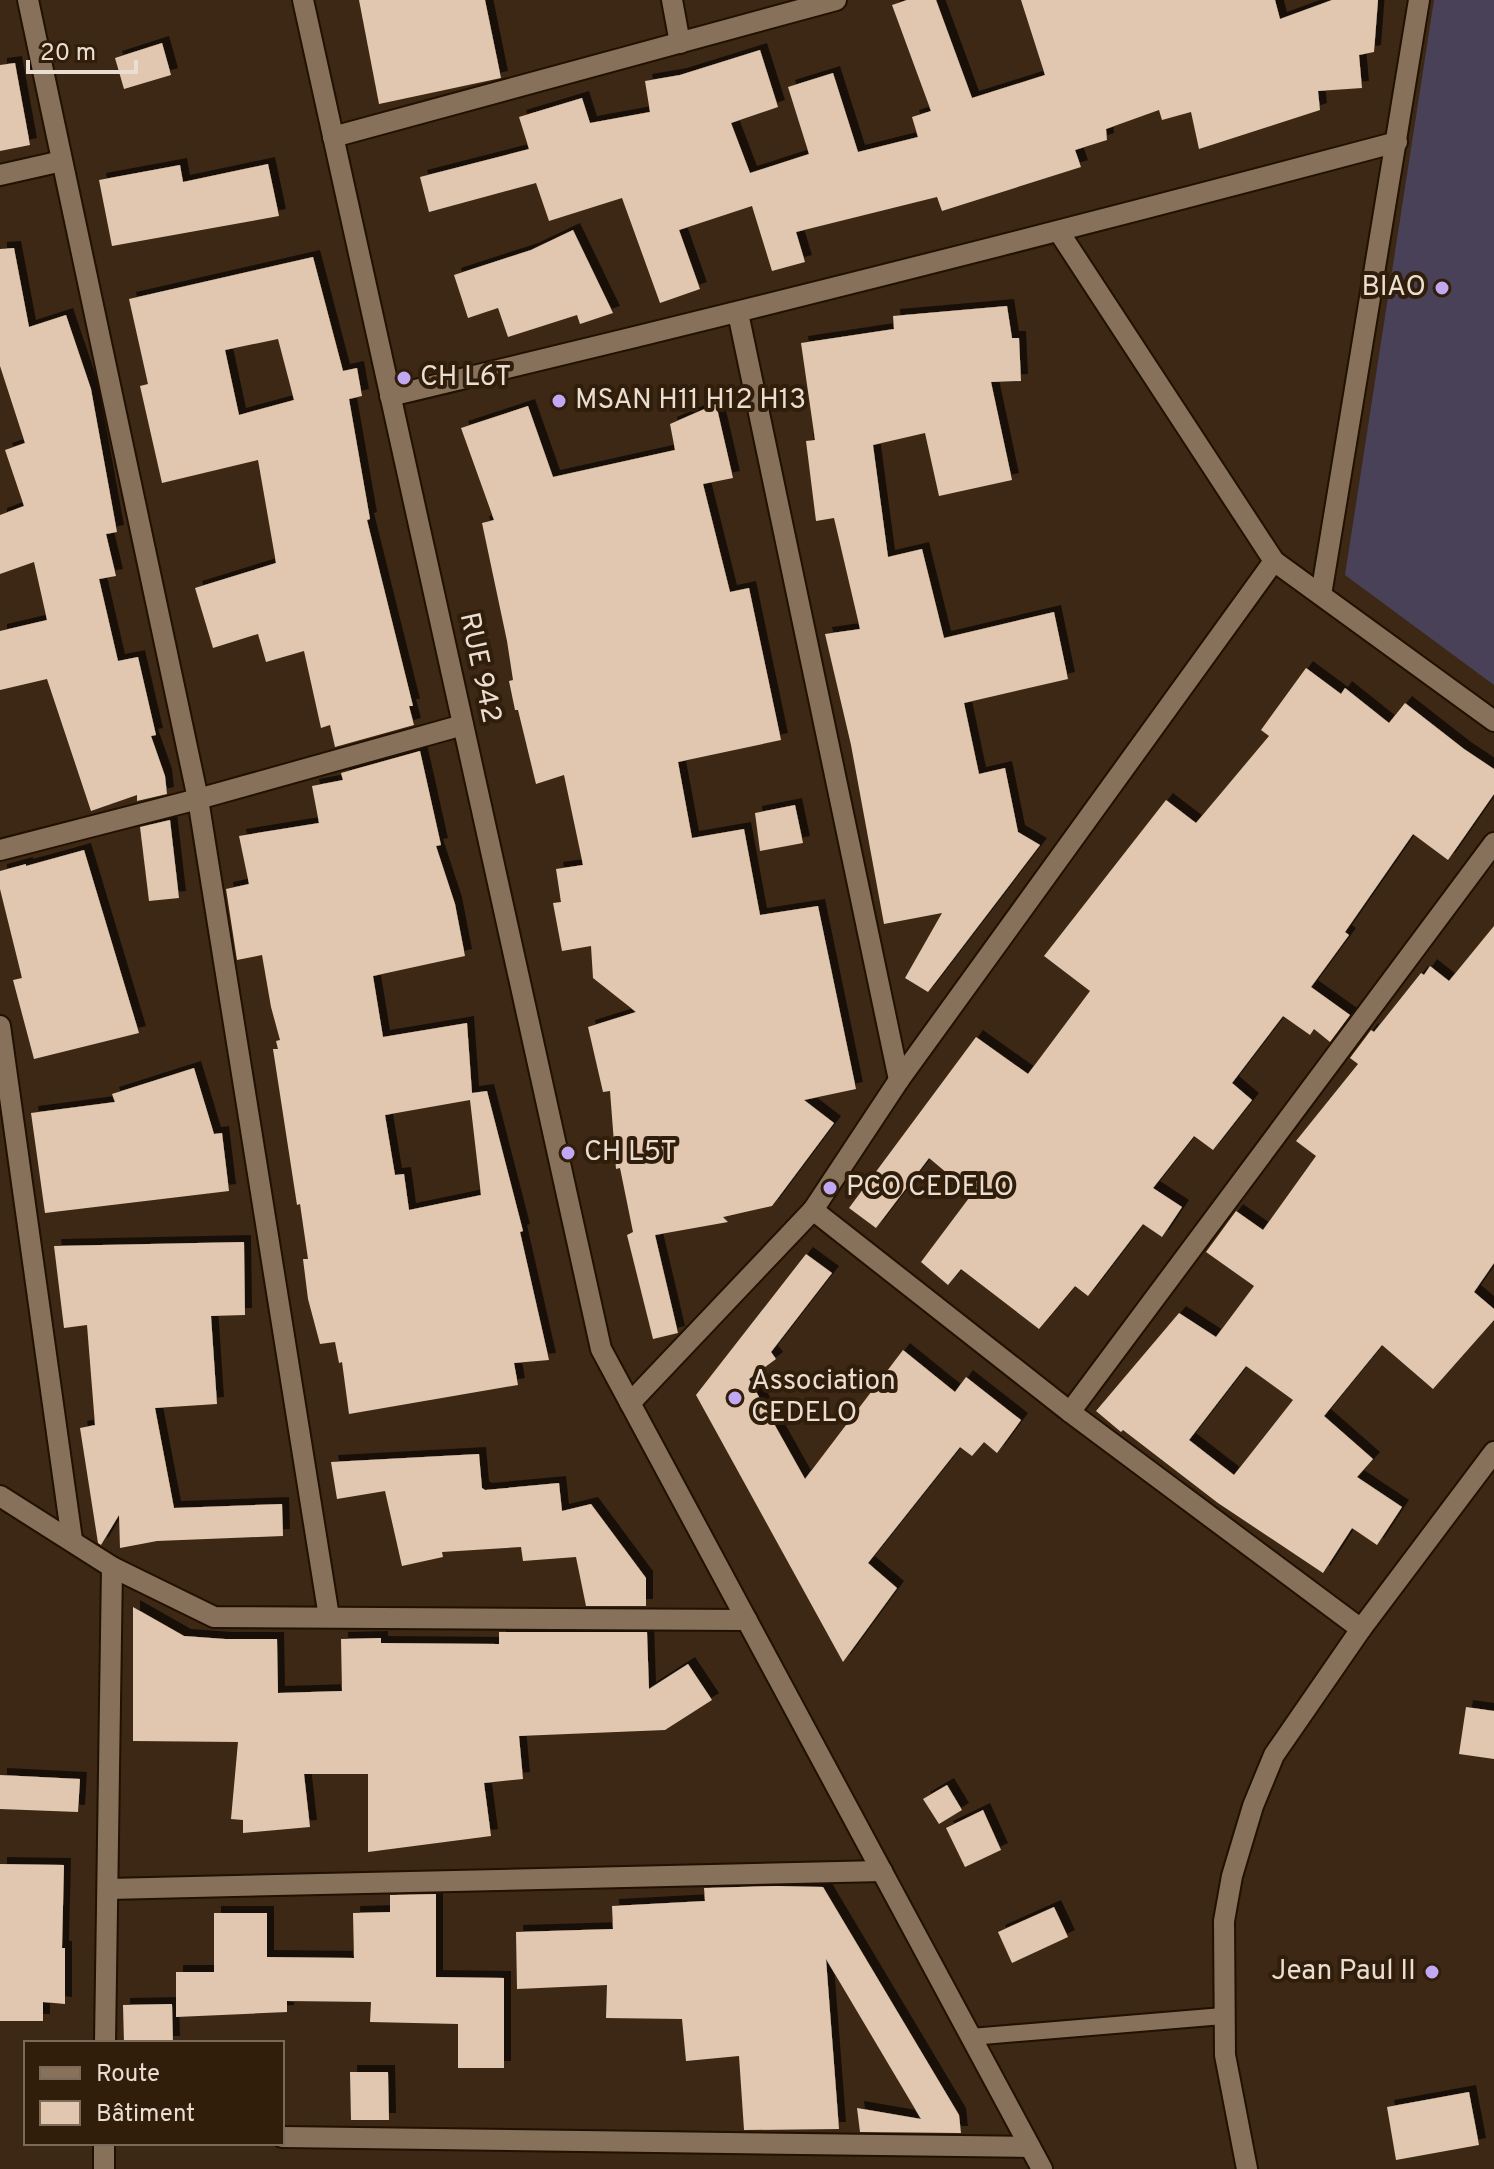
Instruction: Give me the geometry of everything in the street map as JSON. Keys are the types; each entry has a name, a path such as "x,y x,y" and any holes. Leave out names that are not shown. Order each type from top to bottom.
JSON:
{"street":[{"path":"28,0 198,799 329,1617"},
{"name":"RUE 942","path":"303,0 601,1349 1042,2169"},
{"path":"672,0 680,43"},
{"path":"333,137 836,0"},
{"path":"1321,595 1419,0"},
{"path":"390,396 738,313 1397,142"},
{"path":"0,175 62,161"},
{"path":"1059,232 1274,561 1494,721"},
{"path":"738,313 899,1080"},
{"path":"630,1403 813,1210 899,1080 1274,561"},
{"path":"0,850 463,725"},
{"path":"1070,1412 1494,843"},
{"path":"0,1026 72,1540"},
{"path":"813,1210 1070,1412 1361,1629"},
{"path":"1247,2169 1225,2055 1224,1921 1232,1876 1253,1806 1274,1755 1361,1629 1494,1452"},
{"path":"0,1496 112,1567 214,1617 747,1620"},
{"path":"105,2041 112,1567"},
{"path":"108,1889 882,1871"},
{"path":"284,2137 1030,2147"},
{"path":"104,2145 104,2169"}],"lane":[{"path":"971,2037 1223,2016"}],"shaded area":[{"name":"BIAO","path":"1434,0 1494,0 1494,685 1345,575"}],"building":[{"path":"359,0 485,0 501,78 379,104"},
{"path":"907,0 936,0 972,98 1045,75 1021,0 1275,0 1280,19 1332,0 1378,0 1374,52 1359,55 1362,88 1318,91 1320,110 1199,149 1191,112 1162,120 1159,110 1106,129 1107,140 1075,150 1081,167 942,211 937,197 796,232 805,262 772,271 752,206 679,230 700,289 660,303 622,198 549,221 536,183 429,212 420,177 529,149 519,117 582,98 590,123 650,112 645,81 680,75 760,50 778,107 731,123 750,173 809,154 788,87 833,73 858,152 918,137 912,117 931,111 892,5"},
{"path":"162,43 171,75 124,89 115,58"},
{"path":"15,63 30,145 0,151 0,65"},
{"path":"268,164 279,216 112,246 99,180 180,165 183,182"},
{"path":"573,230 613,313 580,324 577,315 508,337 498,308 468,318 454,275 531,250"},
{"path":"14,248 29,327 66,315 91,389 117,532 106,534 116,576 99,579 118,661 138,657 156,735 151,736 165,776 167,794 137,801 137,795 91,811 47,679 0,690 0,631 47,620 34,562 0,574 0,515 24,506 5,450 25,443 0,366 0,249"},
{"path":"313,257 343,371 357,368 362,396 349,399 370,519 367,520 413,706 409,706 414,725 335,747 330,725 321,728 304,651 266,662 258,634 213,648 195,588 276,563 258,460 162,483 140,386 148,384 129,299","holes":["278,339 294,400 239,415 225,350"]},
{"path":"1007,306 1012,338 1019,338 1021,381 991,382 1012,480 939,496 925,433 873,445 888,557 922,549 944,638 1054,612 1068,679 964,703 979,774 1005,768 1018,832 1040,845 928,992 905,978 942,913 884,924 851,745 825,634 860,629 834,518 816,521 806,441 815,440 801,343 894,329 893,316"},
{"path":"716,404 733,478 703,484 730,592 749,588 781,740 678,762 692,838 744,829 760,915 818,906 856,1089 804,1100 834,1123 772,1206 723,1217 728,1222 655,1235 678,1333 653,1339 627,1235 633,1232 620,1168 616,1169 610,1091 603,1092 588,1027 636,1012 593,978 591,946 562,951 553,903 561,902 556,869 583,865 564,775 536,784 518,710 515,710 509,681 513,680 507,641 482,523 494,520 461,428 528,406 553,477 675,450 670,424"},
{"path":"1306,668 1341,694 1345,688 1389,723 1405,703 1494,769 1494,794 1448,860 1413,834 1345,932 1349,935 1311,987 1350,1015 1330,1042 1314,1029 1310,1035 1283,1016 1232,1083 1252,1100 1213,1150 1194,1136 1153,1188 1182,1207 1162,1237 1143,1224 1088,1296 1075,1286 1039,1329 961,1269 948,1285 921,1262 972,1194 929,1158 876,1228 849,1208 976,1037 1028,1074 1090,991 1044,956 1166,800 1196,823 1269,736 1261,730"},
{"path":"420,751 441,845 436,846 455,904 465,956 373,976 383,1037 467,1023 472,1093 487,1091 523,1231 520,1232 549,1360 514,1363 518,1385 349,1414 342,1362 339,1363 335,1342 320,1344 308,1299 303,1259 308,1259 273,1049 278,1049 276,1041 280,1040 262,955 237,960 226,889 249,884 239,836 319,823 312,786 343,780 341,773","holes":["470,1100 481,1195 409,1210 404,1174 395,1175 385,1115"]},
{"path":"795,805 803,843 760,851 755,813"},
{"path":"170,820 179,898 149,901 140,827"},
{"path":"84,850 139,1033 34,1059 13,980 22,978 0,889 0,871"},
{"path":"1494,926 1494,1263 1474,1292 1494,1309 1494,1320 1433,1389 1382,1345 1324,1416 1373,1459 1357,1477 1402,1507 1377,1545 1352,1528 1323,1573 1218,1503 1096,1411 1179,1313 1216,1337 1254,1286 1206,1252 1236,1211 1263,1230 1316,1156 1296,1141 1358,1064 1350,1058 1371,1030 1374,1032 1430,966 1449,981","holes":["1246,1366 1293,1400 1234,1475 1189,1440"]},
{"path":"194,1068 214,1134 222,1133 229,1191 45,1213 31,1113 115,1102 112,1094"},
{"path":"244,1242 245,1315 211,1316 217,1404 155,1408 174,1508 282,1504 283,1536 157,1541 120,1548 119,1515 101,1545 98,1543 80,1428 95,1425 87,1325 64,1328 54,1246"},
{"path":"806,1254 832,1273 771,1352 776,1359 749,1379 805,1479 903,1350 955,1392 966,1377 1021,1420 997,1453 984,1442 972,1456 960,1447 868,1563 897,1588 843,1662 696,1395"},
{"path":"479,1454 482,1488 485,1490 559,1483 562,1511 591,1504 646,1578 646,1606 586,1606 576,1557 523,1561 521,1547 442,1552 443,1557 402,1566 385,1491 337,1499 331,1462"},
{"path":"133,1607 184,1636 277,1639 278,1693 342,1691 341,1639 381,1638 381,1643 499,1644 499,1632 647,1632 649,1689 688,1664 712,1700 665,1730 519,1736 523,1779 484,1783 491,1836 368,1852 368,1774 304,1774 310,1827 243,1833 243,1820 231,1819 238,1742 133,1741"},
{"path":"1466,1707 1494,1711 1494,1759 1459,1754"},
{"path":"0,1775 80,1779 78,1812 0,1809"},
{"path":"947,1785 962,1810 939,1824 923,1799"},
{"path":"983,1810 1001,1850 965,1867 946,1828"},
{"path":"0,1864 64,1865 62,1948 65,1948 65,2004 43,2002 43,2021 0,2021"},
{"path":"823,1887 959,2115 961,2133 860,2132 857,2108 921,2119 826,1959 839,2129 744,2130 739,2056 686,2061 682,2019 606,2018 607,1985 517,1989 516,1932 613,1929 612,1906 705,1901 704,1888"},
{"path":"436,1894 436,1977 504,1978 504,2068 458,2068 458,2024 370,2022 371,2002 287,2001 287,2012 176,2017 176,1972 214,1972 214,1913 267,1913 267,1957 354,1958 353,1913 390,1912 390,1895"},
{"path":"1054,1907 1068,1937 1012,1963 998,1932"},
{"path":"172,2004 173,2041 124,2041 123,2005"},
{"path":"350,2072 388,2072 389,2120 351,2120"},
{"path":"1469,2092 1479,2145 1396,2160 1387,2107"}],"place":[{"name":"BIAO","path":"1442,288"},
{"name":"CH L6T","path":"404,378"},
{"name":"MSAN H11 H12 H13","path":"559,401"},
{"name":"CH L5T","path":"568,1153"},
{"name":"PCO CEDELO","path":"830,1188"},
{"name":"Association CEDELO","path":"735,1398"},
{"name":"Jean Paul II","path":"1432,1972"}]}
